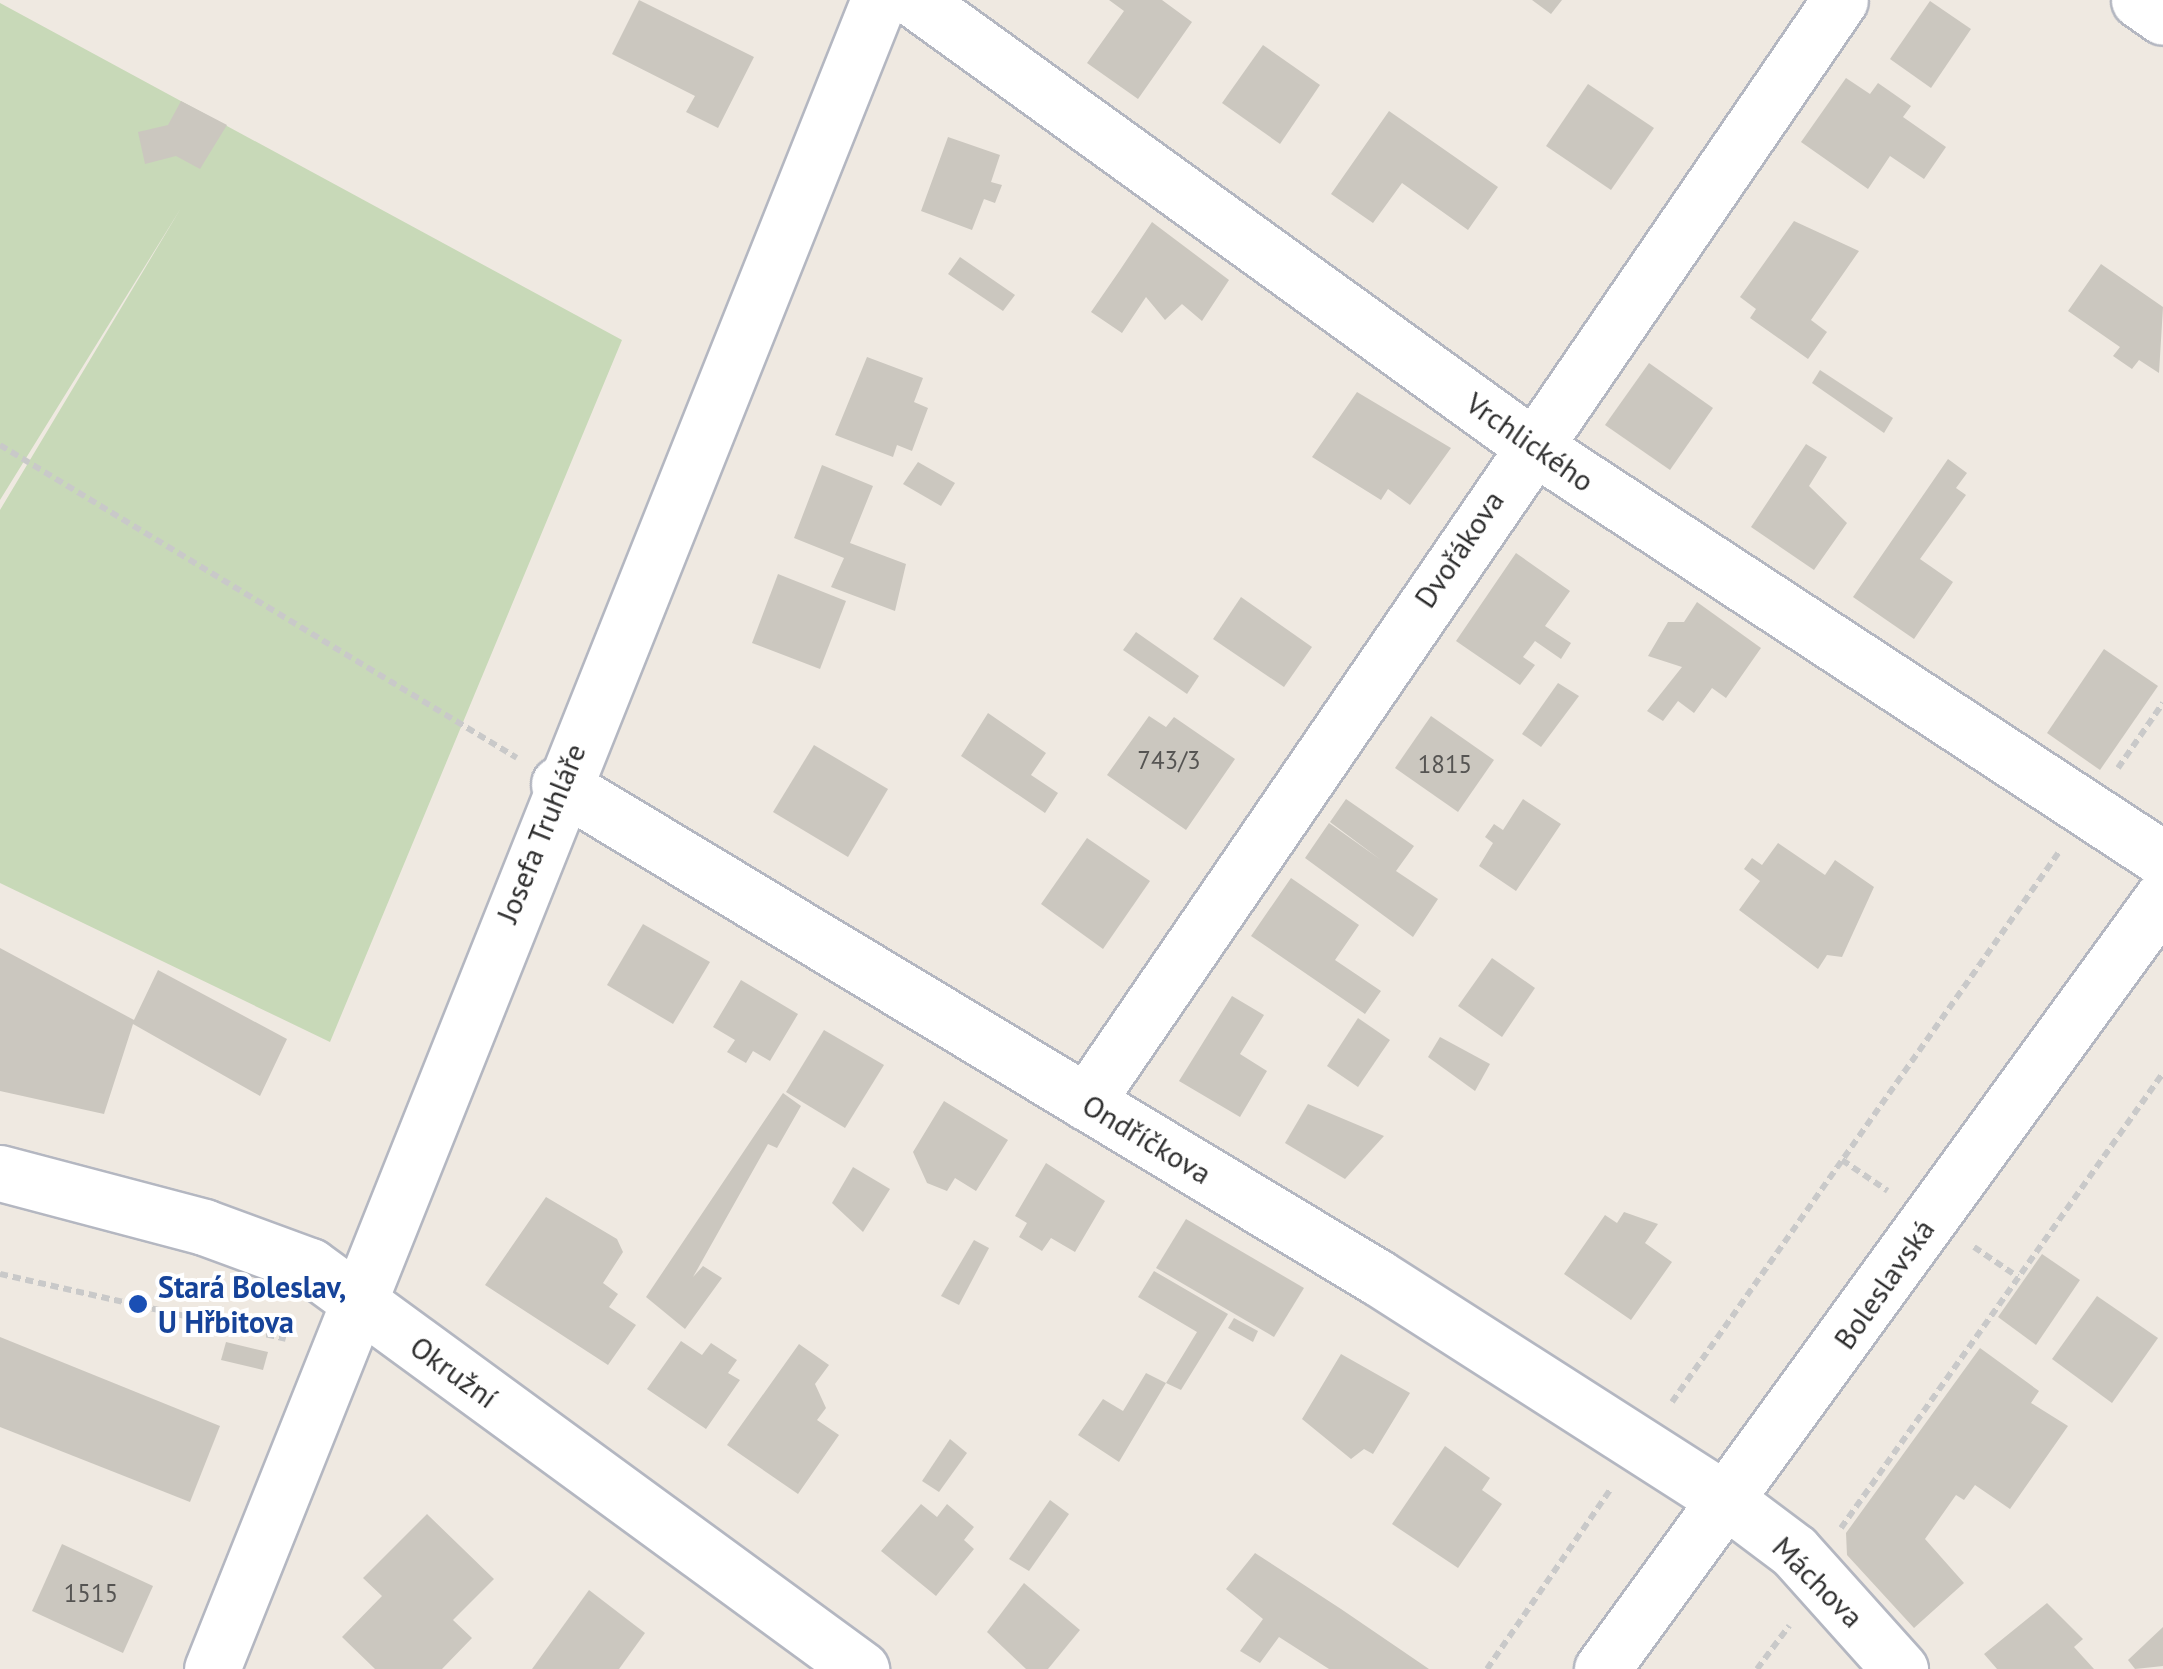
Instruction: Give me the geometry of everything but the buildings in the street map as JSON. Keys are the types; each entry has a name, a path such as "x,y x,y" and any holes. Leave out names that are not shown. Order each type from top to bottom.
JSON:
{"street":[{"name":"Josefa Truhláře","path":"212,1669 559,784 879,0"},
{"name":"Vrchlického","path":"915,0 1530,444 2163,860"},
{"name":"Dvořákova","path":"1086,1102 1530,444 1840,0"},
{"path":"2140,0 2163,17"},
{"name":"Ondříčkova","path":"559,784 1086,1102 1730,1503"},
{"name":"Boleslavská","path":"1602,1669 1730,1503 2163,897"},
{"name":"Okružní","path":"0,1173 204,1227 310,1266 860,1669"},
{"name":"Máchova","path":"1730,1503 1822,1581 1900,1669"}],"path":[{"path":"0,446 559,784"},
{"path":"1487,1669 2163,703"},
{"path":"1757,1669 1822,1581 1836,1536 2163,1073"},
{"path":"0,1274 336,1354"}],"green space":[{"path":"0,3 622,340 330,1042 0,883 0,510 181,208 0,500"}],"place":[{"name":"Stará Boleslav, U Hřbitova","path":"138,1304"}]}
